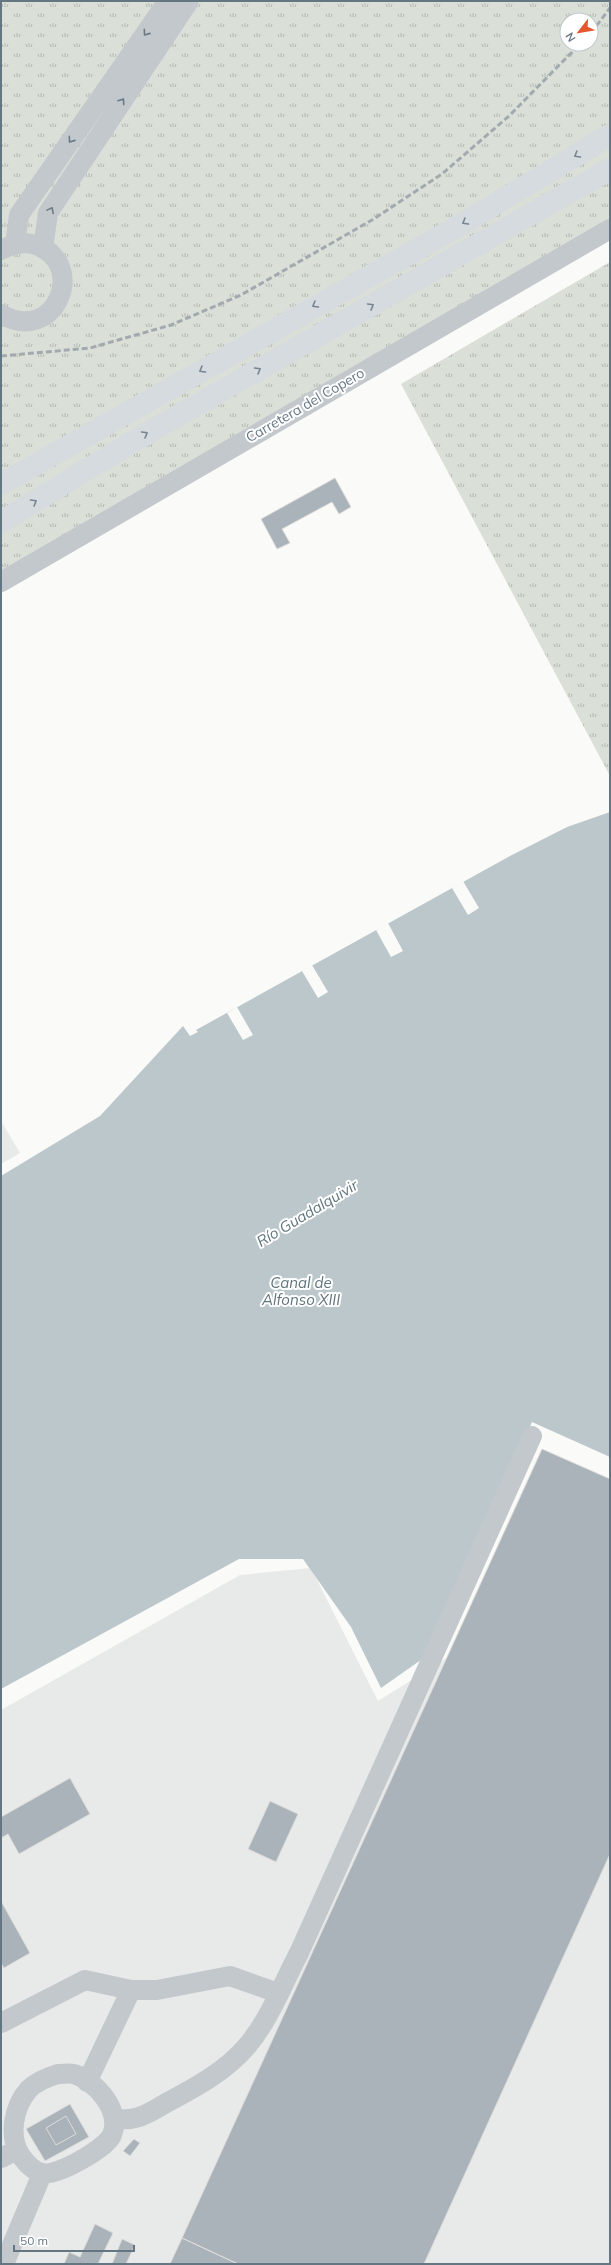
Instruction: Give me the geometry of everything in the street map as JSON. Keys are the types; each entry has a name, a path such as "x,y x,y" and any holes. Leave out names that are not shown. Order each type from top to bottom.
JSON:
{"main road":[{"path":"1,484 464,223 610,135"},
{"path":"1,522 139,438 610,169"}],"street":[{"path":"7,320 32,321 45,316 56,305 62,292 63,277 58,264 50,253 43,248 30,243 8,247 19,215 168,1"},
{"path":"43,248 48,213 189,1"},
{"name":"Carretera del Copero","path":"1,582 610,229"},
{"path":"115,2118 125,2121 140,2118 198,2086 228,2064 248,2045 268,2014 302,1946 532,1436"},
{"path":"1,2023 85,1980 131,1990 157,1990 230,1976 278,1993"},
{"path":"87,2082 131,1990"},
{"path":"58,2074 74,2074 104,2095 115,2118 111,2136 79,2162 57,2171 42,2174 9,2154 13,2137 13,2123 23,2099 30,2089 46,2078 58,2074"},
{"path":"4,2264 42,2174"}],"shaded area":[{"path":"1,1121 20,1153 1,1164"},
{"path":"542,1449 610,1479 610,2264 1,2264 1,1710 240,1575 311,1568 378,1701 448,1657"}],"green space":[{"path":"1,1 610,1 610,229 1,574"},
{"path":"610,262 610,776 401,384"}],"water":[{"name":"Canal de Alfonso XIII","path":"610,812 610,1457 532,1422 475,1552 445,1643 381,1688 351,1627 303,1559 239,1559 1,1689 1,1176 100,1116 183,1026 190,1036 198,1032 196,1030 510,856 567,827"}],"pier":[{"path":"463,881 479,908 468,915 452,888"},
{"path":"388,923 403,951 391,957 376,930"},
{"path":"312,965 328,992 318,998 302,971"},
{"path":"237,1007 253,1035 243,1040 227,1013"}],"building":[{"path":"335,478 351,507 339,514 332,502 282,529 290,543 277,549 261,519"},
{"path":"542,1449 610,1479 610,1854 424,2264 238,2264 182,2238"},
{"path":"70,1778 90,1814 19,1854 8,1834 1,1838 1,1817"},
{"path":"270,1801 298,1814 276,1862 248,1849"},
{"path":"1,1901 30,1953 4,1968 1,1963"},
{"path":"70,2104 89,2137 45,2161 26,2129"},
{"path":"66,2116 76,2134 56,2145 46,2128"},
{"path":"134,2139 140,2143 130,2156 123,2151"},
{"path":"95,2224 113,2233 98,2264 64,2264 69,2252 80,2257"},
{"path":"182,2238 238,2264 170,2264"},
{"path":"122,2239 135,2245 126,2264 112,2264"}],"railway":[{"path":"599,22 610,8"},
{"path":"1,356 90,348 171,325 241,295 372,220 442,174 509,116 572,52"}],"water label":[{"name":"Río Guadalquivir","path":"307,1213"}]}
